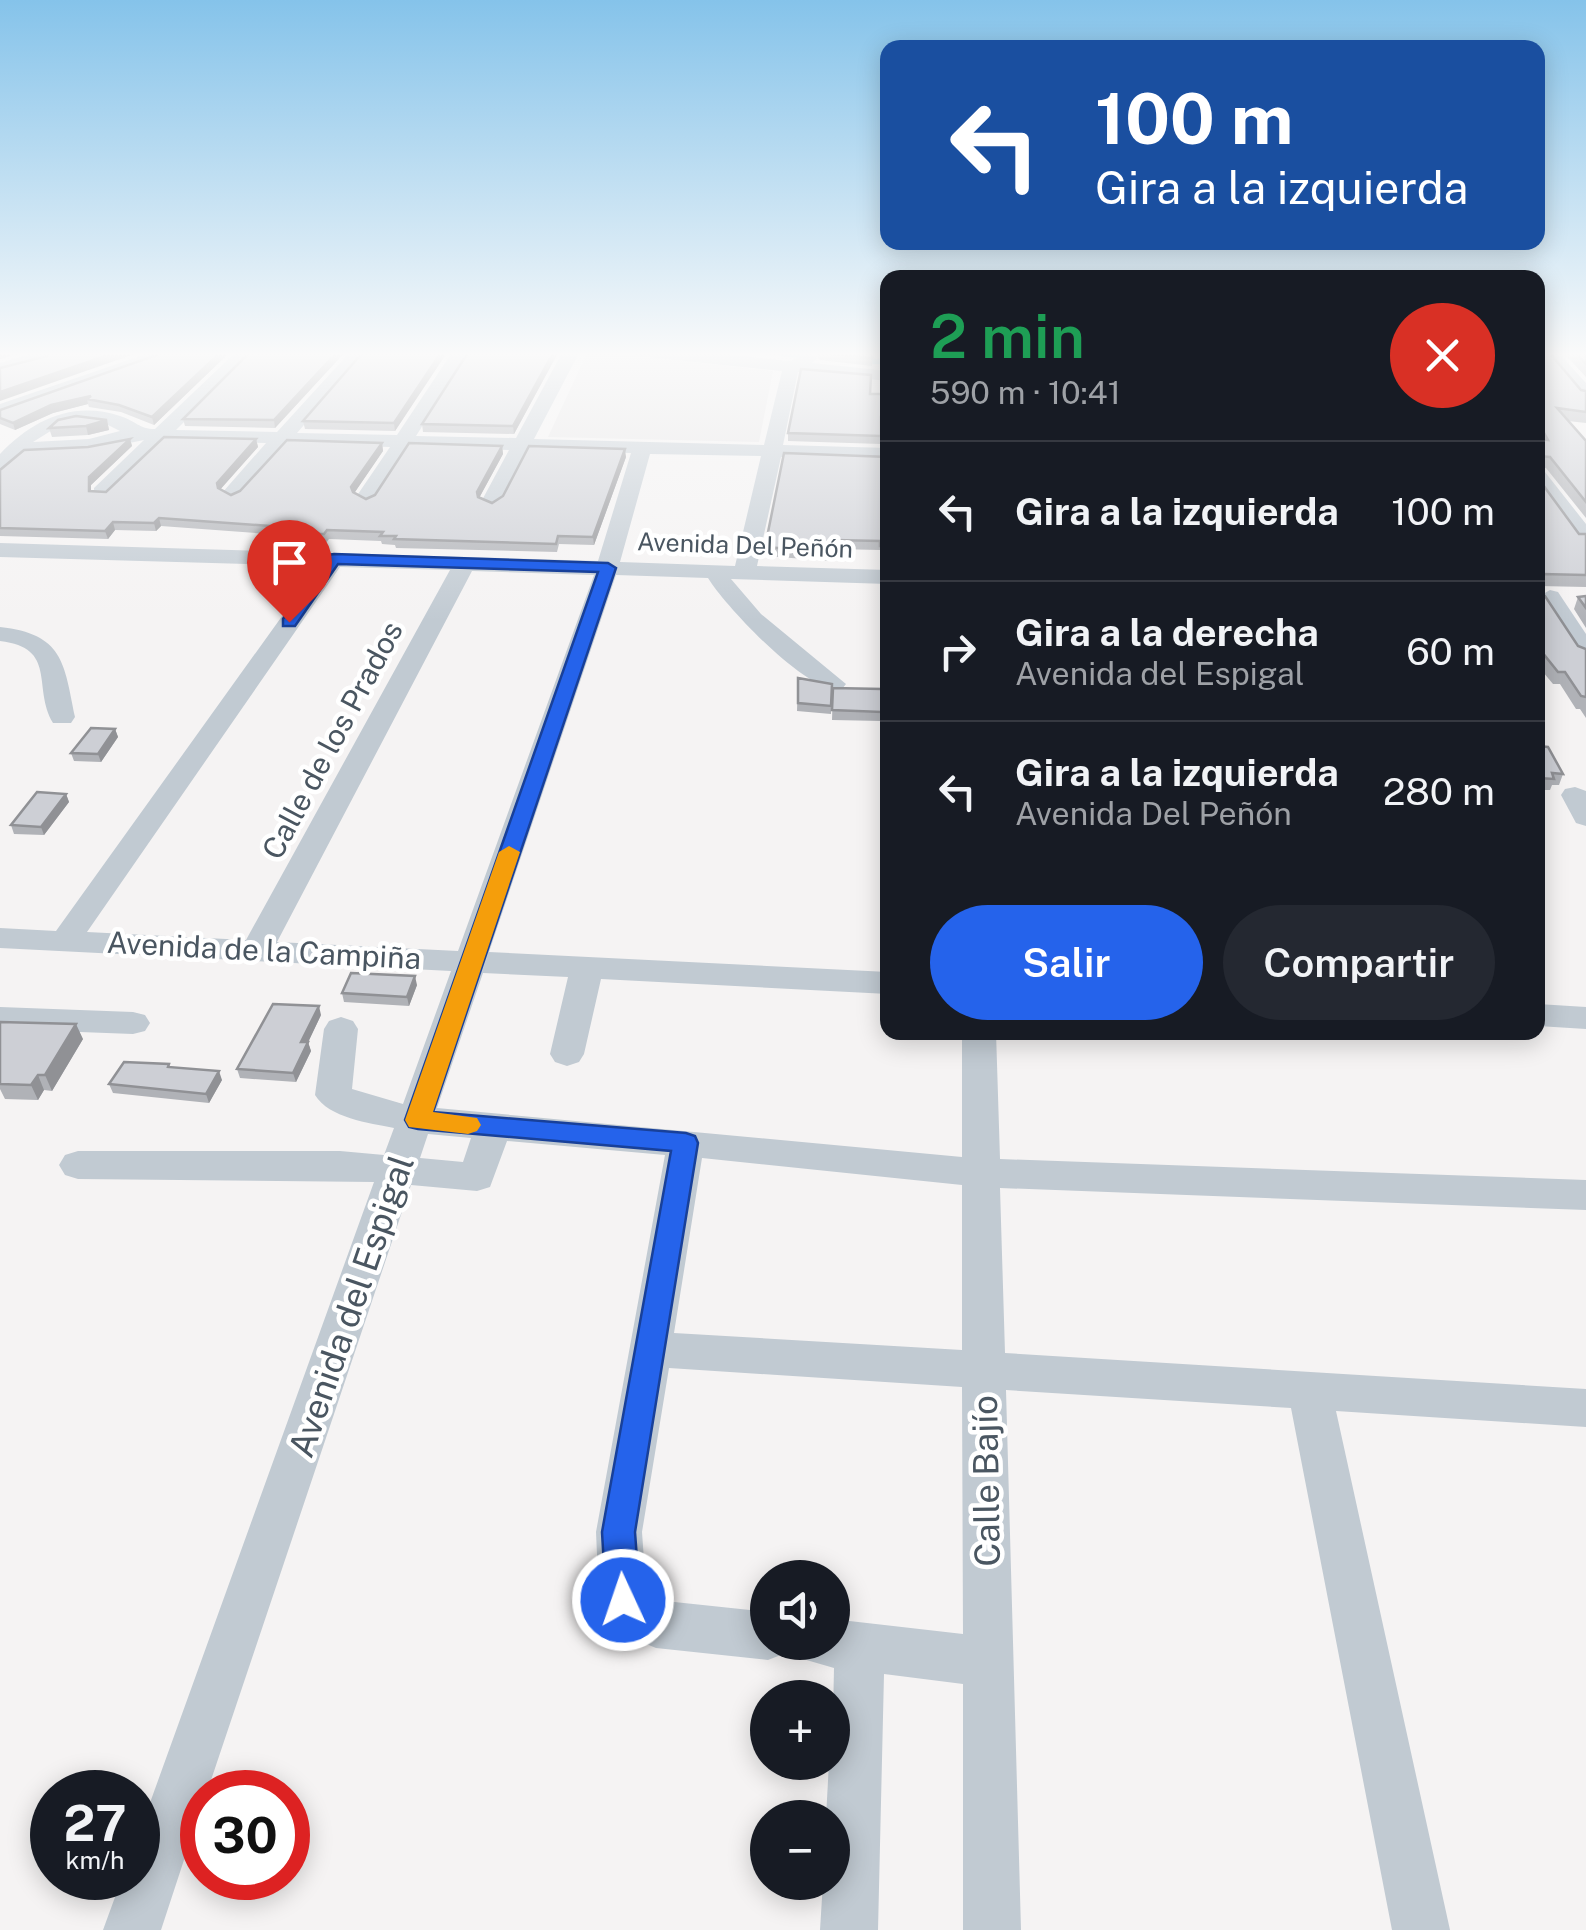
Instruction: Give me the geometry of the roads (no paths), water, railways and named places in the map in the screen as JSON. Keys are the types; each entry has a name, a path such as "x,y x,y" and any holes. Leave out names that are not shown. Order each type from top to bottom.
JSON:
{"street":[{"path":"0,465 23,441"},
{"path":"20,448 104,441"},
{"path":"101,492 155,441"},
{"path":"232,494 278,441"},
{"path":"380,441 880,454"},
{"path":"492,502 526,441"},
{"path":"648,448 654,441"},
{"path":"745,572 775,441"},
{"path":"366,497 402,442"},
{"name":"Avenida del Espigal","path":"132,1930 418,1120 648,448"},
{"path":"1545,485 1586,538"},
{"name":"Avenida Del Peñón","path":"0,550 880,577"},
{"path":"66,940 334,559"},
{"name":"Calle de los Prados","path":"257,949 465,563"},
{"path":"715,571 724,589 751,616 833,684"},
{"path":"1545,597 1586,598"},
{"path":"1545,598 1586,652"},
{"path":"0,634 36,639 48,650 62,717"},
{"name":"Avenida de la Campiña","path":"2,940 257,949 880,983"},
{"path":"566,1054 587,967"},
{"path":"1545,1015 1586,1018"},
{"path":"0,1018 132,1023"},
{"path":"341,1030 333,1095 364,1109 418,1120 984,1173 1586,1195"},
{"name":"Calle Bajío","path":"980,1040 992,1930"},
{"path":"78,1165 340,1164 478,1177 493,1127"},
{"path":"686,1143 619,1532 623,1600 656,1624 750,1634"},
{"path":"652,1348 985,1373 1586,1408"},
{"path":"1310,1392 1421,1930"},
{"path":"850,1646 988,1662"},
{"path":"840,1660 849,1930"}]}
